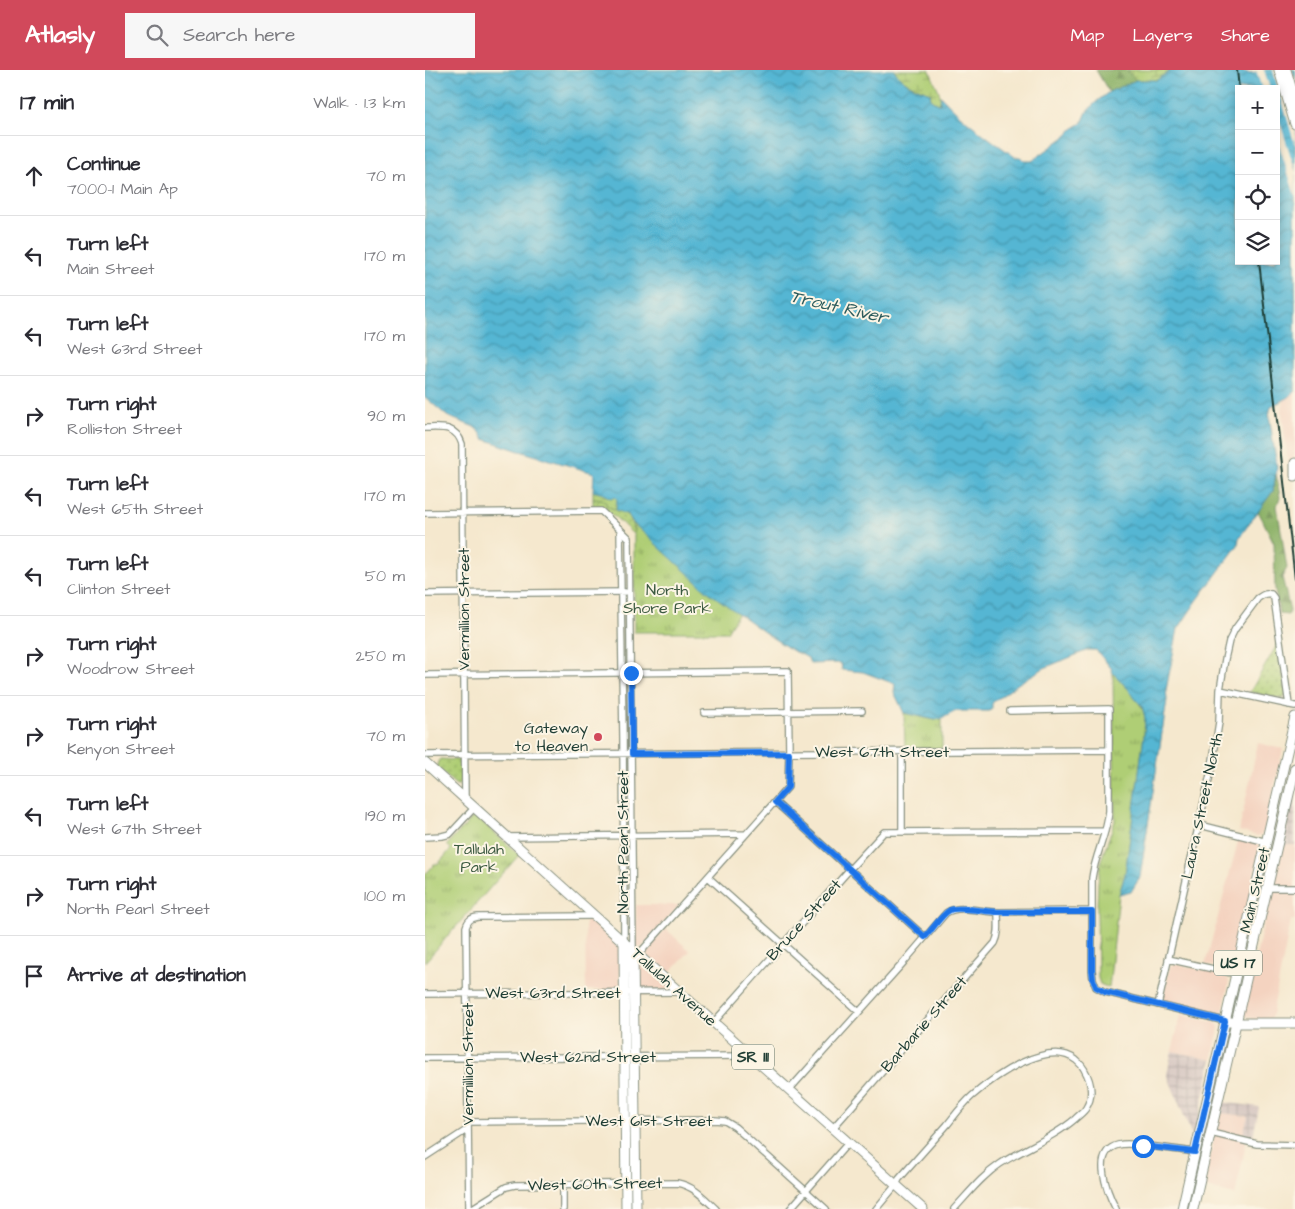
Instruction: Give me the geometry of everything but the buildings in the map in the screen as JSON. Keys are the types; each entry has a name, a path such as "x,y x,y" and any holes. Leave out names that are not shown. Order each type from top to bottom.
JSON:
{"main road":[{"path":"1279,70 1295,124"},
{"path":"1286,70 1295,100"},
{"path":"1295,464 1295,476"},
{"name":"Main Street","path":"1182,1209 1274,810 1292,745 1295,717"},
{"name":"Tallulah Avenue","path":"425,763 923,1209"},
{"name":"Main Street","path":"1193,1209 1295,768"},
{"path":"1267,888 1264,881 1271,846 1274,810"},
{"name":"North Pearl Street","path":"624,942 629,993 631,1184 636,1209"},
{"name":"North Pearl Street","path":"629,993 635,953"},
{"path":"1225,1021 1236,1023 1295,1022"},
{"name":"North Pearl Street","path":"626,1209 631,1184"}],"street":[{"name":"Vermillion Street","path":"425,428 450,429 460,439 462,444 465,800"},
{"path":"425,513 601,511 620,529"},
{"name":"North Pearl Street","path":"620,529 624,942"},
{"name":"North Pearl Street","path":"620,529 629,538 635,953"},
{"path":"425,594 630,592"},
{"name":"Laura Street North","path":"1158,1005 1200,825 1215,748 1219,722 1220,690 1229,641 1243,616 1263,594 1271,594 1274,598 1292,706"},
{"path":"425,675 788,671 788,787 635,953"},
{"path":"1220,690 1292,706"},
{"path":"1010,711 1109,709 1109,811 1092,878 1092,970 1096,987 1105,992 1225,1021"},
{"path":"704,713 862,711"},
{"name":"West 67th Street","path":"425,755 1109,750"},
{"path":"902,752 902,832"},
{"path":"775,802 925,937"},
{"path":"425,837 450,834 474,808"},
{"path":"1200,825 1267,842"},
{"name":"Bruce Street","path":"714,1022 884,832 1105,830"},
{"path":"506,837 746,834"},
{"path":"708,876 859,1012"},
{"path":"1267,888 1295,888"},
{"path":"789,1090 950,910 961,908 984,912 1092,912"},
{"name":"Barbarie Street","path":"833,1128 995,942 999,932 998,912"},
{"name":"Vermillion Street","path":"470,1209 466,927 470,920 479,917 595,916"},
{"path":"1168,959 1236,974"},
{"name":"West 63rd Street","path":"425,994 681,992"},
{"path":"875,1209 970,1098 991,1080 1043,1054 1060,1053 1073,1058 1083,1066 1090,1081 1091,1096 1085,1110 1059,1132 991,1170 954,1209"},
{"name":"West 62nd Street","path":"425,1058 751,1056"},
{"name":"West 61st Street","path":"468,1122 725,1121 735,1126 826,1209"},
{"path":"425,1157 468,1129"},
{"path":"1211,1133 1257,1144 1295,1145"},
{"path":"790,1209 849,1142"},
{"path":"1115,1209 1106,1186 1103,1167 1103,1161 1112,1148 1121,1145 1132,1145 1195,1152"},
{"name":"West 60th Street","path":"470,1209 506,1187 515,1185 677,1183 693,1188 716,1209"},
{"path":"563,1185 563,1209"}],"shaded area":[{"path":"1295,392 1295,454 1291,463 1288,464 1282,412 1284,400"},
{"path":"1258,743 1283,749 1264,832 1257,836 1239,831"},
{"path":"1295,786 1295,845 1282,845"},
{"path":"1239,838 1257,843 1260,848 1233,967 1230,969 1205,965"},
{"path":"1282,845 1295,845 1295,920 1291,920 1271,1019 1253,1019 1246,1016 1243,1011"},
{"path":"636,905 679,905 643,946 639,948 636,945"},
{"path":"585,919 591,919 619,945 620,990 586,990"},
{"path":"666,929 690,951 668,974 646,952"},
{"path":"639,964 678,995 637,995 637,965"},
{"path":"1175,964 1221,974 1227,978 1229,981 1223,1013 1220,1014 1166,1001 1163,997 1170,967"},
{"path":"1181,1015 1214,1022 1218,1025 1212,1060 1172,1051"},
{"path":"1172,1051 1212,1060 1194,1140 1167,1074"},
{"path":"1222,1102 1259,1107 1252,1141 1242,1138 1248,1116 1220,1113"},
{"path":"1220,1113 1248,1116 1242,1138 1247,1139 1235,1195 1203,1187"}],"green space":[{"path":"894,70 930,70 939,90 940,104 931,99 930,93 905,82"},
{"path":"1096,70 1129,70 1128,72 1136,80 1109,92"},
{"path":"1129,70 1171,70 1157,80 1136,80 1128,72"},
{"path":"1276,473 1280,497 1277,506 1287,568 1282,577 1290,610 1288,615 1279,614 1275,590 1274,543 1258,511 1273,491"},
{"path":"593,491 618,499 616,510 607,506 604,500 593,498"},
{"path":"593,498 604,500 607,506 627,515 632,523 634,535 610,514 593,508"},
{"name":"North Shore Park","path":"634,524 707,590 739,612 727,632 634,632"},
{"path":"1278,643 1286,695 1283,699 1250,692"},
{"path":"1113,673 1137,701 1144,713 1145,719 1125,874 1119,895 1109,988 1100,984 1098,978 1097,909 1101,860 1115,821"},
{"path":"904,713 935,720 942,719 942,748 905,748"},
{"path":"440,759 460,761 461,783 459,785 456,785 438,769 437,763"},
{"name":"Tallulah Park","path":"475,815 519,855 425,962 425,875 451,849 447,845"}],"water":[{"name":"Trout River","path":"425,70 894,70 905,82 930,93 931,99 938,104 940,104 941,96 968,122 1015,157 1021,157 1024,161 1032,161 1082,123 1087,112 1096,102 1109,92 1136,80 1157,80 1171,70 1228,70 1252,73 1264,70 1295,70 1295,392 1271,406 1269,415 1277,467 1273,491 1239,538 1238,545 1178,629 1166,690 1167,700 1140,877 1131,892 1119,895 1125,874 1145,718 1142,706 1096,650 1088,650 1044,668 1019,683 992,703 990,711 956,711 935,720 904,713 894,692 895,684 863,672 842,670 841,663 810,664 808,658 771,637 707,591 634,524 628,515 616,510 617,499 615,497 610,498 593,491 594,473 484,439 474,427 447,416 425,397"}],"pier":[{"path":"1256,70 1264,70 1269,85 1261,85"},
{"path":"1273,70 1292,70 1295,80 1295,145 1280,94 1280,85 1277,85"},
{"path":"1280,123 1295,170 1295,195 1280,148"}],"railway":[{"path":"1237,70 1239,85"},
{"path":"1259,265 1295,579"}],"place":[{"name":"Gateway to Heaven","path":"598,737"}],"route":[{"path":"631,673 632,754 789,753 788,787 775,802 925,937 946,913 955,908 984,912 1092,912 1092,970 1096,987 1105,992 1225,1021 1195,1152 1143,1146"}]}
